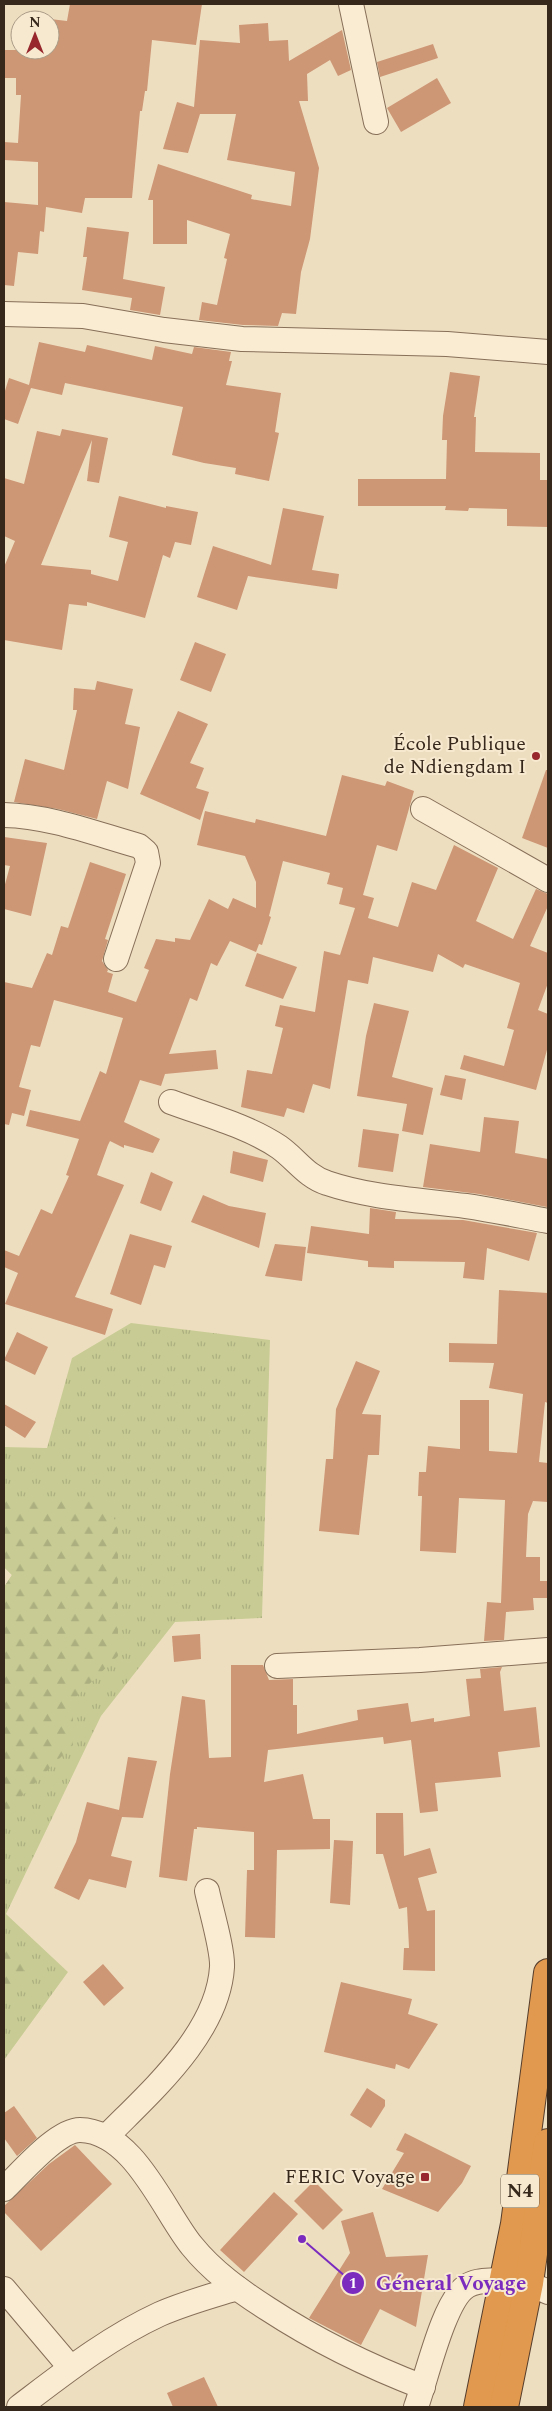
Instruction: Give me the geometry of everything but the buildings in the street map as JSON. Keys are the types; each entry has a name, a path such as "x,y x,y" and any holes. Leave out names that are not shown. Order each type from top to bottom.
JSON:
{"highway":[{"name":"N4","path":"478,2407 528,2285 532,2106 548,1973"},
{"name":"N4","path":"504,2407 528,2285 548,2143"}],"street":[{"path":"351,4 376,122"},
{"path":"4,314 83,316 164,330 242,339 447,344 548,352"},
{"path":"423,809 548,880"},
{"path":"4,815 26,817 53,823 139,846 146,852 148,863 116,959"},
{"path":"171,1102 252,1133 279,1146 313,1177 325,1183 396,1197 493,1210 548,1221"},
{"path":"277,1666 420,1660 548,1650"},
{"path":"106,2138 164,2078 200,2032 217,1995 222,1965 207,1891"},
{"path":"4,2189 56,2140 68,2132 81,2130 106,2138 132,2159 151,2180 191,2245 209,2266 237,2288 315,2338 376,2369 420,2397 447,2316 460,2292 468,2285 481,2281 528,2285"},
{"path":"19,2407 70,2368 126,2332 160,2314 237,2288"},
{"path":"4,2289 70,2368"}],"green space":[{"path":"131,1323 270,1340 262,1618 175,1622 101,1716 6,1914 68,1972 4,2060 4,1587 12,1575 4,1567 4,1447 47,1448 72,1358"},
{"path":"7,1500 96,1500 118,1523 118,1656 73,1700 73,1745 4,1814 4,1587 12,1575 4,1567 4,1503"},
{"path":"4,1942 28,1967 4,1991"}],"place":[{"name":"École Publique de Ndiengdam I","path":"536,756"},
{"name":"FERIC Voyage","path":"425,2177"},
{"name":"Géneral Voyage","path":"302,2239"}]}
